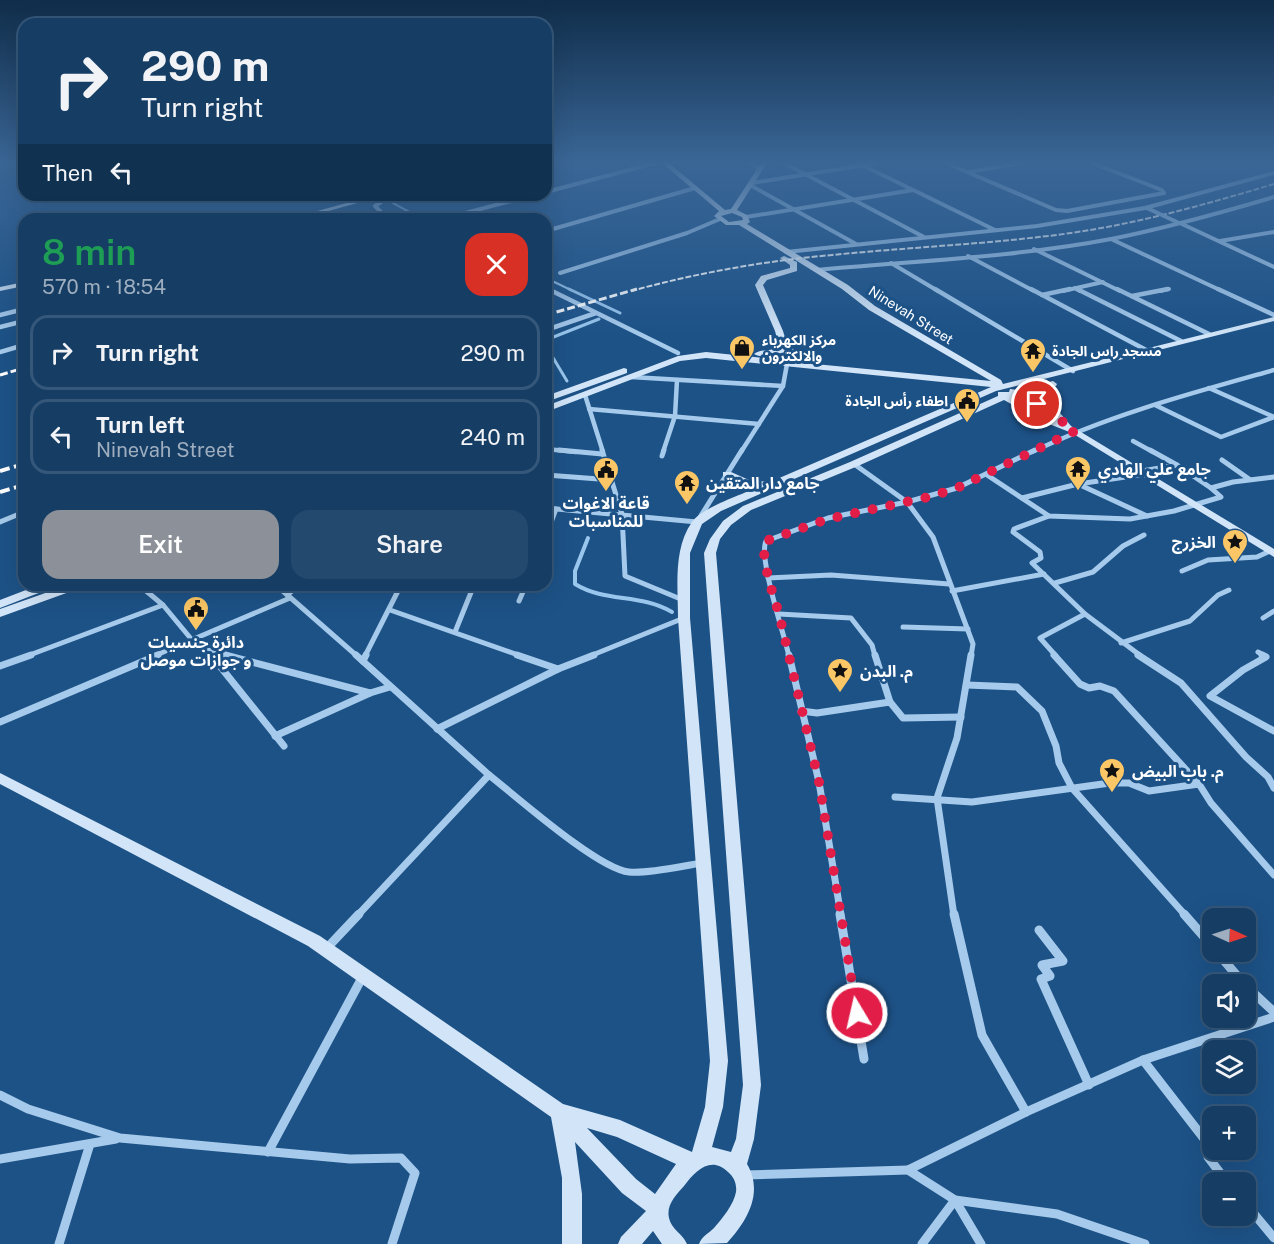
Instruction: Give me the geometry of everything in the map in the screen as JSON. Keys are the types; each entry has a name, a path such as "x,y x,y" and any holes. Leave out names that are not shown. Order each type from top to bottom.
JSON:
{"main road":[{"path":"725,221 794,264 794,269 789,272"},
{"path":"732,224 741,221"},
{"name":"Ninevah Street","path":"745,221 786,252 1005,391 1029,410 1071,429 1272,552"},
{"path":"787,364 784,346 759,285 761,280 768,276 789,272 816,275 849,292"},
{"path":"0,289 18,285"},
{"path":"628,1244 658,1211 667,1191 696,1160 714,1107 719,1061 684,618 684,553 697,522 717,509 920,421 1073,370 1274,317"},
{"path":"710,1244 723,1232 745,1198 746,1187 740,1170 752,1085 710,553 715,539 727,523 747,508 854,464 984,404 1005,391 1274,327"},
{"path":"552,397 678,353 763,354 775,353 784,346"},
{"path":"784,346 805,360 838,370"},
{"path":"552,407 678,359 705,353 1005,391"},
{"name":"Ninevah Street","path":"1005,391 1057,415 1071,429"},
{"path":"984,404 1029,410"},
{"path":"920,421 932,427"},
{"path":"727,474 747,483 774,485"},
{"path":"0,604 34,591"},
{"path":"0,613 62,591"},
{"path":"0,778 326,949 559,1112 629,1186 658,1211 661,1226 667,1237 677,1244"},
{"path":"559,1112 621,1129 696,1160 719,1156 740,1170"},
{"path":"559,1112 570,1154 574,1198 572,1244"}],"street":[{"path":"552,229 580,221"},
{"path":"560,273 687,233 715,221"},
{"path":"815,221 856,244"},
{"path":"895,221 925,237"},
{"path":"977,221 995,230"},
{"path":"786,252 1067,221"},
{"path":"1176,221 1274,267"},
{"path":"816,270 1033,249 1110,239 1187,221"},
{"path":"1220,241 1274,232"},
{"path":"1110,239 1274,317"},
{"path":"1033,249 1209,334"},
{"path":"966,255 1148,351"},
{"path":"891,263 1073,370"},
{"path":"1042,296 1103,282"},
{"path":"1075,288 1181,341"},
{"path":"1132,296 1169,289"},
{"path":"552,291 678,353"},
{"path":"0,315 18,310"},
{"path":"552,328 596,313"},
{"path":"0,327 18,322"},
{"path":"0,352 18,347"},
{"path":"552,509 697,522 783,386 787,364"},
{"path":"864,1059 819,782 779,614 768,578 763,547 766,541 828,519 907,502 957,488 987,475 1071,429 1274,370"},
{"path":"631,377 783,386"},
{"path":"662,456 675,416 676,380"},
{"path":"1209,388 1274,417"},
{"path":"585,395 622,514 625,576 684,600"},
{"path":"1155,405 1221,437 1274,417"},
{"path":"589,408 759,424"},
{"path":"1133,441 1178,465 1221,497 1148,517 1101,519 1049,516 1013,532 1040,552 1041,558 1032,563 1085,614 1121,643 1180,683 1246,758 1268,777 1274,788"},
{"path":"552,450 602,454"},
{"path":"1222,460 1250,479"},
{"path":"854,464 907,502 933,537 973,644 968,685 957,738 938,798 956,926 982,1035 1026,1112"},
{"path":"1022,498 1078,484 1178,465"},
{"path":"552,475 612,480"},
{"path":"987,475 1049,516"},
{"path":"1211,488 1250,479 1274,477"},
{"path":"1078,484 1148,517"},
{"path":"552,520 556,509"},
{"path":"0,522 18,514"},
{"path":"1055,583 1093,572 1123,546 1144,535"},
{"path":"1182,571 1208,560 1257,557 1272,552"},
{"path":"768,578 831,575 950,587 1044,574"},
{"path":"1121,643 1190,621 1218,595 1229,590"},
{"path":"146,591 163,606 192,640 207,650 284,746"},
{"path":"283,591 489,775 568,837 612,868 630,872 705,862"},
{"path":"0,722 192,640 289,596 294,591"},
{"path":"363,661 398,591"},
{"path":"455,632 472,591"},
{"path":"519,601 523,591"},
{"path":"0,666 163,606"},
{"path":"390,609 558,669"},
{"path":"1263,618 1274,611"},
{"path":"779,614 818,616 827,619 851,618 872,645 890,702 903,718 961,717"},
{"path":"1085,614 1040,638 1080,684 1089,688 1100,686 1114,691 1199,784 1211,803 1274,875"},
{"path":"437,729 558,669 684,618"},
{"path":"903,627 968,629"},
{"path":"207,650 370,693"},
{"path":"1258,652 1266,657 1243,670 1210,696 1274,731"},
{"path":"968,685 1017,687 1042,711 1056,746 1059,763 1072,788 1202,934"},
{"path":"275,736 370,693 390,687"},
{"path":"801,711 817,713 890,702"},
{"path":"326,949 489,775"},
{"path":"895,797 972,802 1072,788 1129,783 1149,791 1199,784"},
{"path":"1039,930 1063,961 1042,965 1050,976 1041,979 1089,1085"},
{"path":"1226,962 1236,974"},
{"path":"268,1152 363,975"},
{"path":"1256,995 1274,1012"},
{"path":"740,1170 908,1170 1026,1112 1143,1060 1274,1017"},
{"path":"1143,1060 1202,1136"},
{"path":"0,1095 28,1109 120,1138 350,1159 401,1158 415,1173 392,1244"},
{"path":"0,1159 120,1138"},
{"path":"59,1244 90,1144"},
{"path":"1210,1160 1219,1172"},
{"path":"908,1170 955,1200 1057,1214 1145,1244"},
{"path":"922,1244 955,1200"},
{"path":"955,1200 981,1244"},
{"path":"1256,1216 1274,1238"}],"waterway":[{"path":"552,281 573,291"},
{"path":"569,289 620,313"},
{"path":"552,338 599,319"},
{"path":"552,356 567,381"},
{"path":"588,538 575,571 575,584 599,594 647,602 672,612"}],"railway":[{"path":"631,291 756,264 862,252 1011,240 1071,233 1135,221"},
{"path":"552,313 637,289"},
{"path":"0,375 18,370"},
{"path":"0,471 18,466"},
{"path":"0,492 18,487"}],"place":[{"name":"مركز الكهرباء والالكترون","path":"742,371"},
{"name":"مسجد راس الجادة","path":"1033,374"},
{"name":"اطفاء رأس الجادة","path":"967,424"},
{"name":"جامع علي الهادي","path":"1078,492"},
{"name":"قاعة الاغوات للمناسبات","path":"606,493"},
{"name":"جامع دار المتقين","path":"687,506"},
{"name":"الخزرج","path":"1235,565"},
{"name":"دائرة جنسيات و جوازات موصل","path":"196,632"},
{"name":"م. البدن","path":"840,694"},
{"name":"م. باب البيض","path":"1112,794"}],"route":[{"path":"857,1013 819,782 779,614 768,578 763,547 766,541 828,519 929,497 957,488 1020,460 1075,431 1066,426 1057,415 1037,404"}]}
